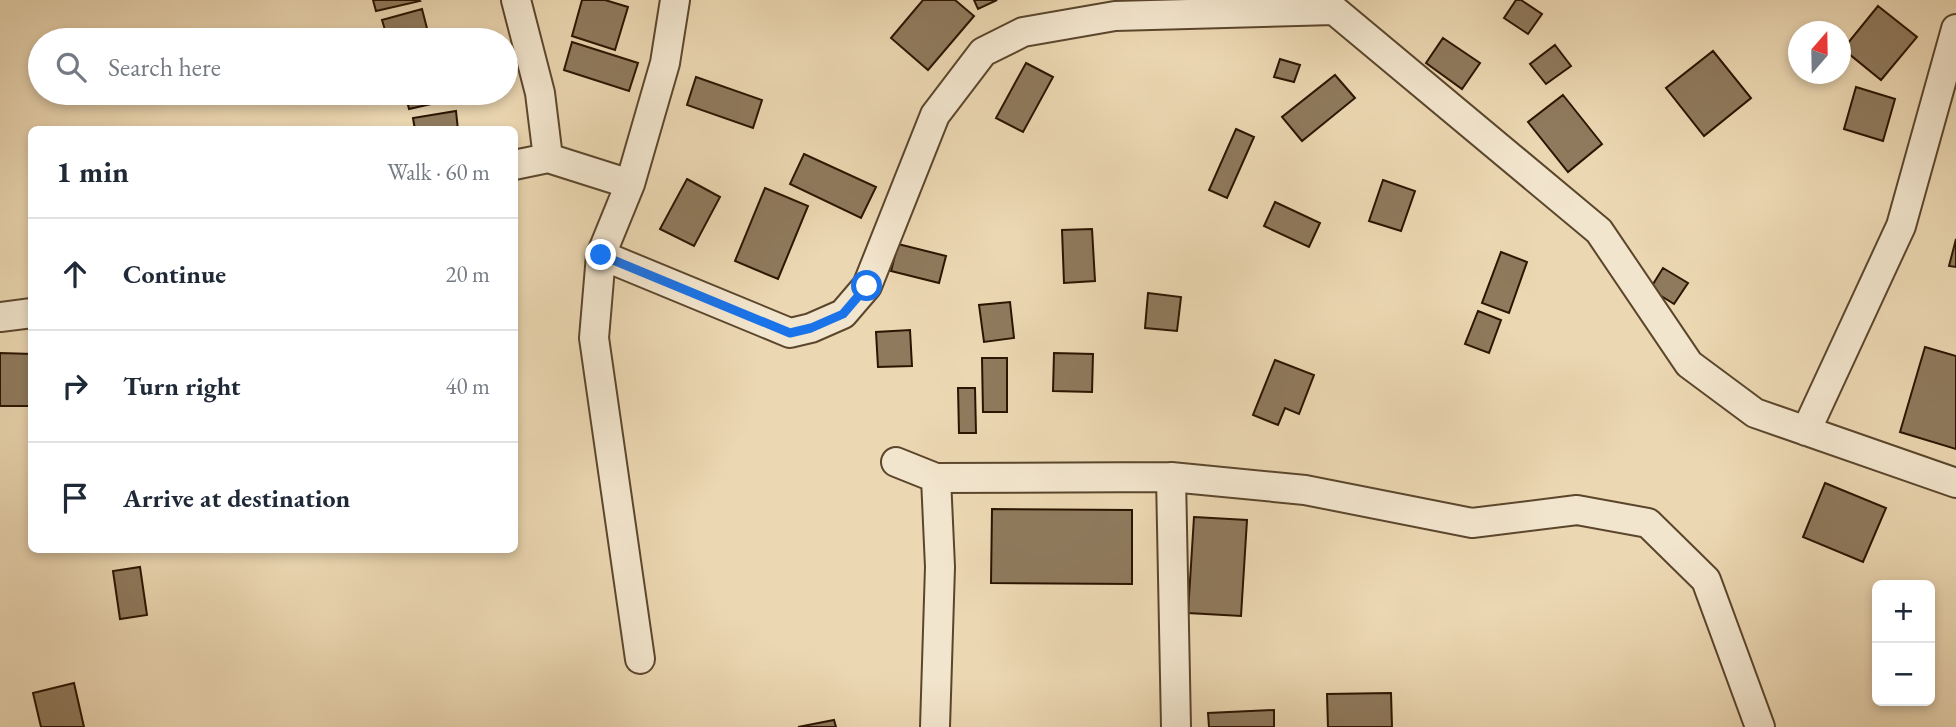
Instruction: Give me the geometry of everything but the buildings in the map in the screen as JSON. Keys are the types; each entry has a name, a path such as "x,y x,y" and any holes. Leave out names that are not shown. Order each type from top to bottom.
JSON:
{"street":[{"path":"516,0 540,93 548,158"},
{"path":"640,659 594,338 601,255 630,184 665,63 675,0"},
{"path":"601,255 790,333 811,328 843,314 867,286 935,116 983,52 1023,32 1115,16 1334,10 1600,231 1689,364 1755,413 1956,483"},
{"path":"1806,431 1901,226 1956,29"},
{"path":"518,164 548,158 630,184"},
{"path":"0,317 28,314"},
{"path":"896,462 936,478 1171,477 1305,490 1472,523 1577,510 1648,523 1706,580 1760,727"},
{"path":"1171,477 1176,727"},
{"path":"935,727 940,567 936,478"}],"route":[{"path":"601,255 790,333 811,328 843,314 867,286"}]}
